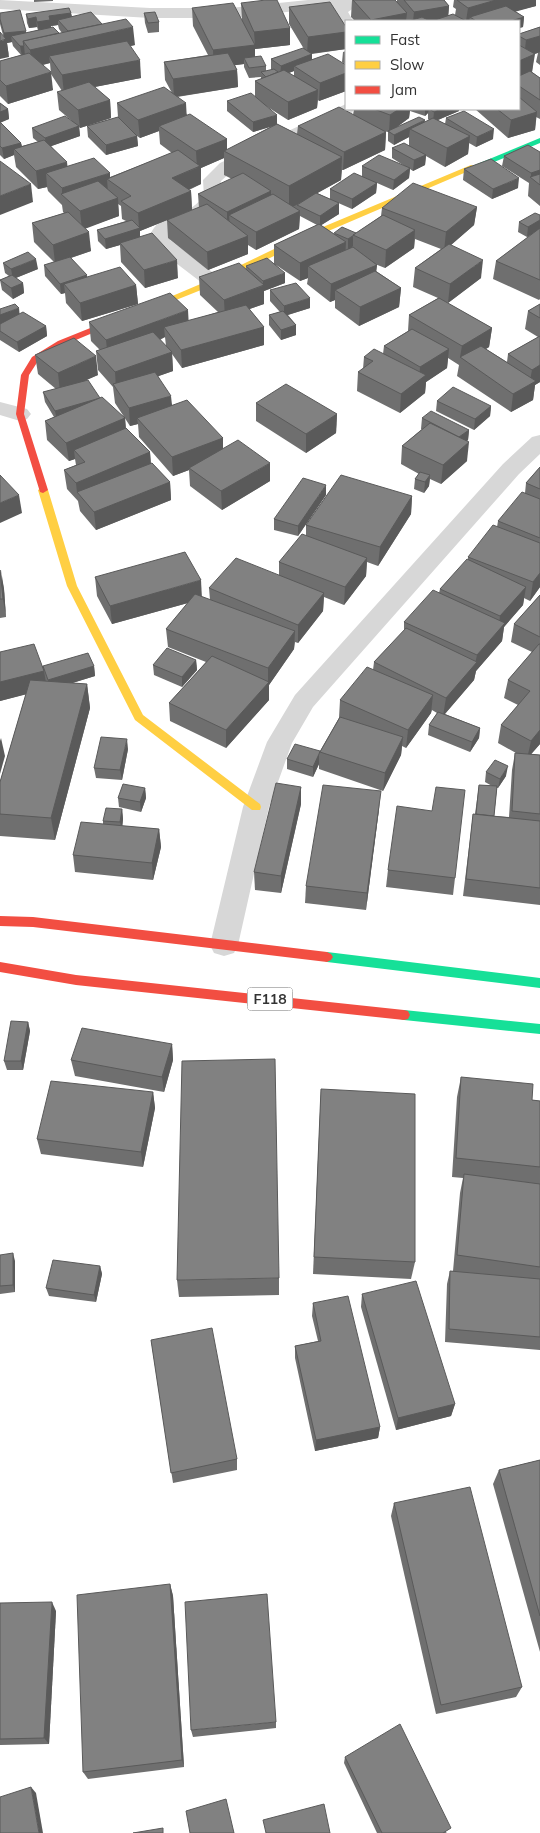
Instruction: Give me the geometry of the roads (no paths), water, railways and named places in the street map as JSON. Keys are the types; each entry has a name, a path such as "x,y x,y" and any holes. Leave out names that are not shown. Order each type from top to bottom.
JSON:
{"street":[{"path":"0,4 150,13 230,13 353,0"},
{"path":"345,22 339,10 357,0"},
{"path":"213,282 162,242 159,236 161,230 204,207 213,198 212,180 226,167 345,108"},
{"path":"256,807 139,717 72,586 10,411 25,375 35,359 61,343 213,282 302,240 540,140"},
{"path":"224,945 256,807 280,742 304,701 511,469 540,442"},
{"path":"0,920 540,983"},
{"name":"F118","path":"0,967 76,980 540,1029"}]}
